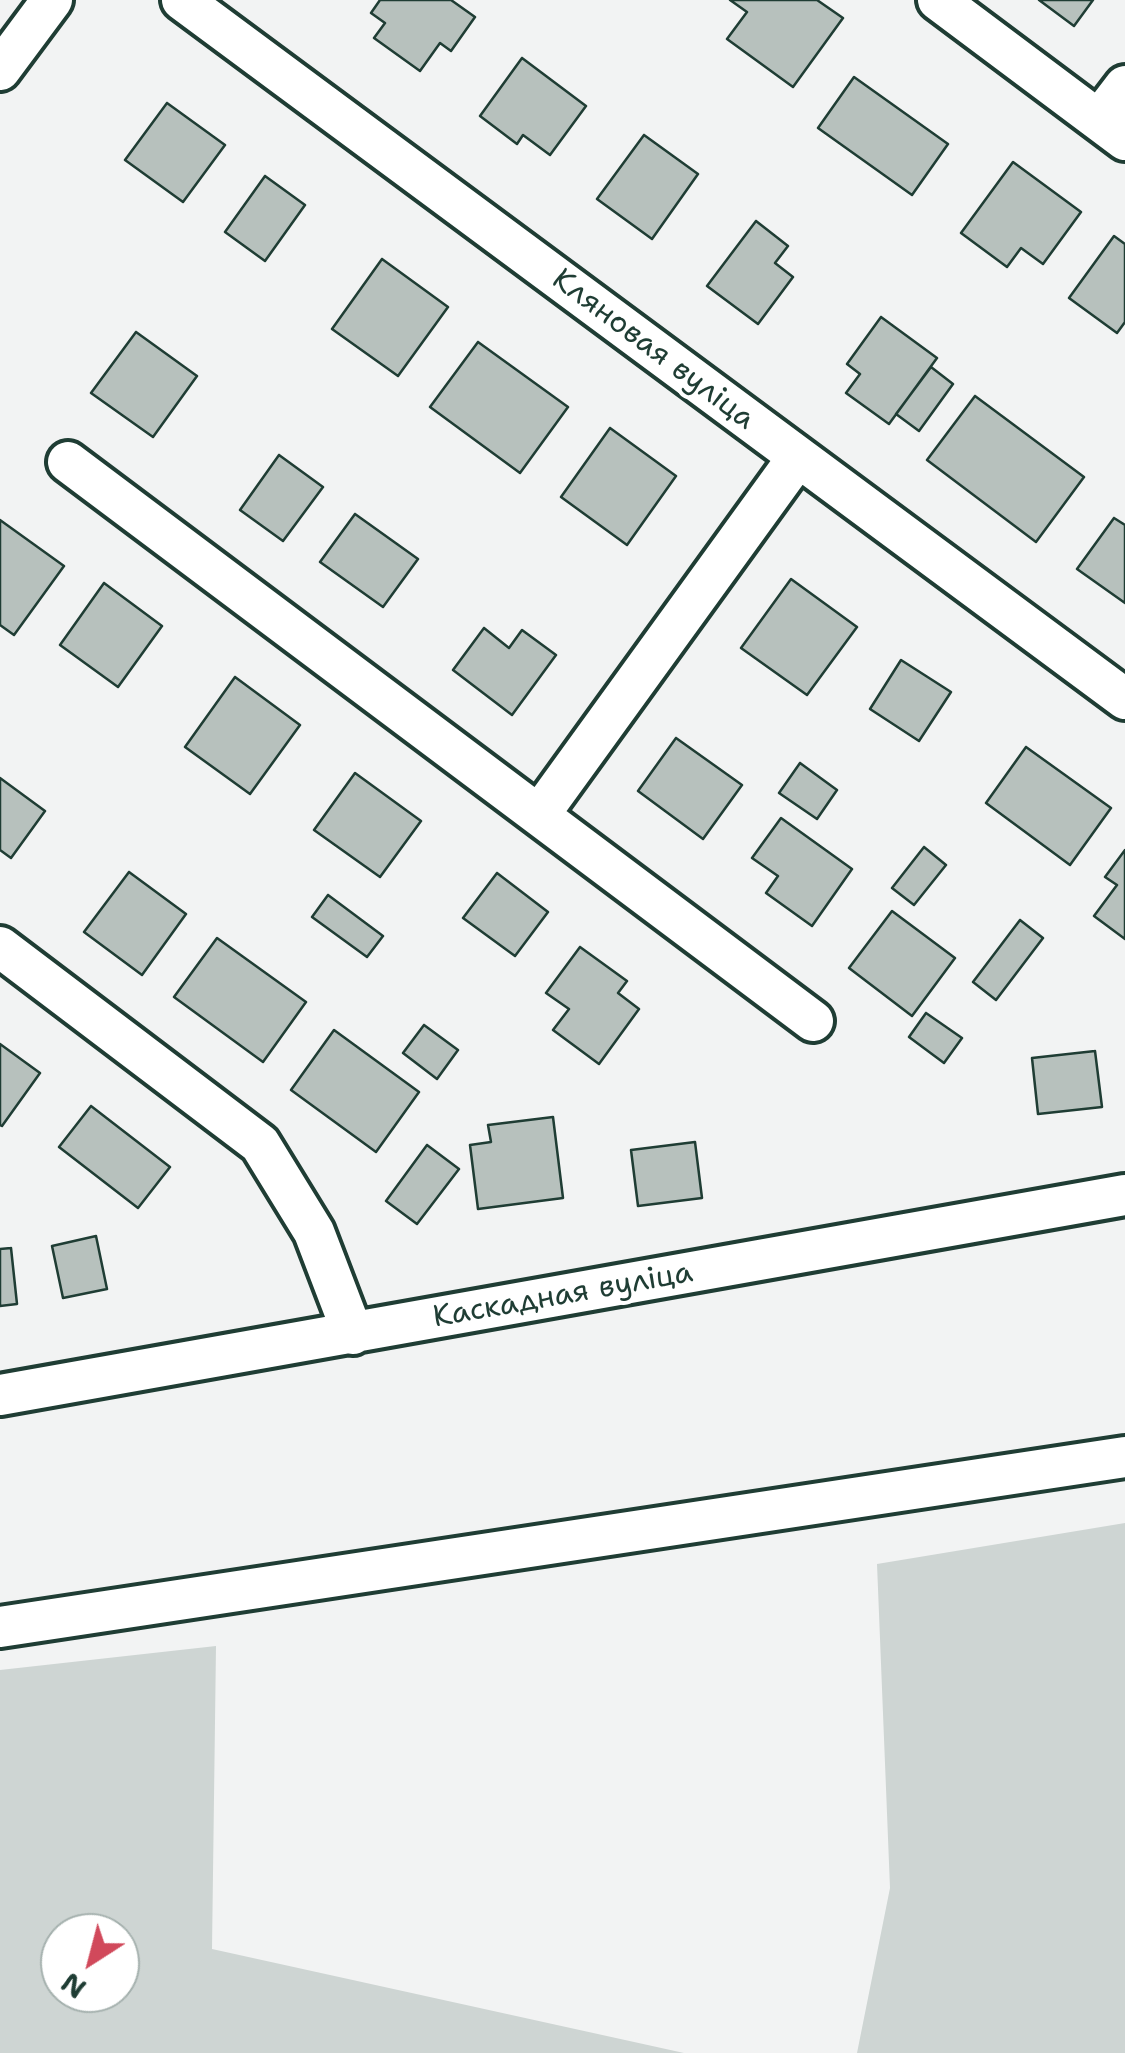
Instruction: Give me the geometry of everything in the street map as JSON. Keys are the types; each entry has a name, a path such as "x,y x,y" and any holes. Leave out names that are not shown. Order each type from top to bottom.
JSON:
{"street":[{"path":"0,70 52,0"},
{"name":"Кляновая вуліца","path":"182,0 1125,700"},
{"path":"938,0 1112,130 1125,86"},
{"path":"539,815 798,457"},
{"path":"68,462 813,1021"},
{"path":"0,947 260,1144 314,1232 353,1334"},
{"name":"Каскадная вуліца","path":"0,1395 1125,1195"},
{"path":"0,1626 1125,1457"}],"shaded area":[{"path":"1125,1523 1125,2053 857,2053 890,1888 877,1564"},
{"path":"216,1646 212,1949 684,2053 0,2053 0,1670"}],"building":[{"path":"380,0 451,0 475,17 451,51 440,43 420,71 374,38 385,23 371,13"},
{"path":"730,0 817,0 843,18 793,87 727,39 747,12"},
{"path":"1039,0 1093,0 1074,26"},
{"path":"522,58 586,106 550,155 523,135 517,144 480,116"},
{"path":"854,77 948,144 912,195 818,128"},
{"path":"167,103 225,145 183,202 125,160"},
{"path":"644,135 698,174 652,239 597,199"},
{"path":"1013,162 1081,212 1043,264 1021,248 1007,267 961,233"},
{"path":"265,176 305,205 265,261 225,232"},
{"path":"756,221 788,246 775,263 793,277 758,324 707,286"},
{"path":"1114,236 1125,244 1125,322 1117,333 1069,298"},
{"path":"382,259 448,307 398,376 332,329"},
{"path":"881,317 937,358 889,424 846,393 860,374 847,364"},
{"path":"136,332 197,376 153,437 91,393"},
{"path":"478,342 568,407 520,473 430,407"},
{"path":"931,367 953,384 919,431 896,414"},
{"path":"975,396 1084,477 1036,542 927,460"},
{"path":"610,428 676,476 627,545 561,497"},
{"path":"279,455 323,487 283,541 240,510"},
{"path":"355,514 418,559 383,607 320,562"},
{"path":"1114,518 1125,525 1125,603 1077,569"},
{"path":"0,520 64,566 14,635 0,625"},
{"path":"791,579 857,627 807,695 741,648"},
{"path":"104,583 162,626 118,687 60,645"},
{"path":"484,628 509,648 522,630 556,655 512,715 453,670"},
{"path":"901,660 951,692 919,741 870,709"},
{"path":"235,677 300,725 250,794 185,747"},
{"path":"676,738 742,785 703,839 638,791"},
{"path":"1026,747 1111,808 1070,865 986,803"},
{"path":"800,763 837,790 817,819 779,793"},
{"path":"355,773 421,821 380,877 314,830"},
{"path":"0,778 45,811 11,858 0,850"},
{"path":"781,818 852,869 812,926 766,893 778,876 752,858"},
{"path":"924,847 946,865 914,905 892,888"},
{"path":"1125,850 1125,939 1094,916 1117,885 1105,877"},
{"path":"129,872 186,914 142,975 84,932"},
{"path":"497,873 548,912 515,956 463,918"},
{"path":"328,895 383,936 367,957 312,917"},
{"path":"892,911 955,958 912,1016 849,968"},
{"path":"1020,920 1043,938 996,1000 973,982"},
{"path":"217,938 306,1002 263,1062 174,997"},
{"path":"580,947 627,981 618,993 639,1009 599,1064 553,1030 569,1009 546,993"},
{"path":"926,1013 962,1038 944,1063 909,1037"},
{"path":"424,1025 458,1050 437,1079 403,1053"},
{"path":"334,1030 419,1092 376,1152 291,1090"},
{"path":"0,1044 40,1073 2,1126 0,1125"},
{"path":"1095,1051 1102,1107 1038,1114 1032,1058"},
{"path":"91,1106 170,1167 138,1208 59,1147"},
{"path":"553,1117 563,1198 478,1209 470,1145 491,1142 488,1125"},
{"path":"695,1142 702,1198 638,1206 631,1150"},
{"path":"427,1145 459,1169 417,1224 386,1201"},
{"path":"96,1236 107,1289 63,1298 52,1246"},
{"path":"11,1248 17,1304 0,1306 0,1249"}]}
